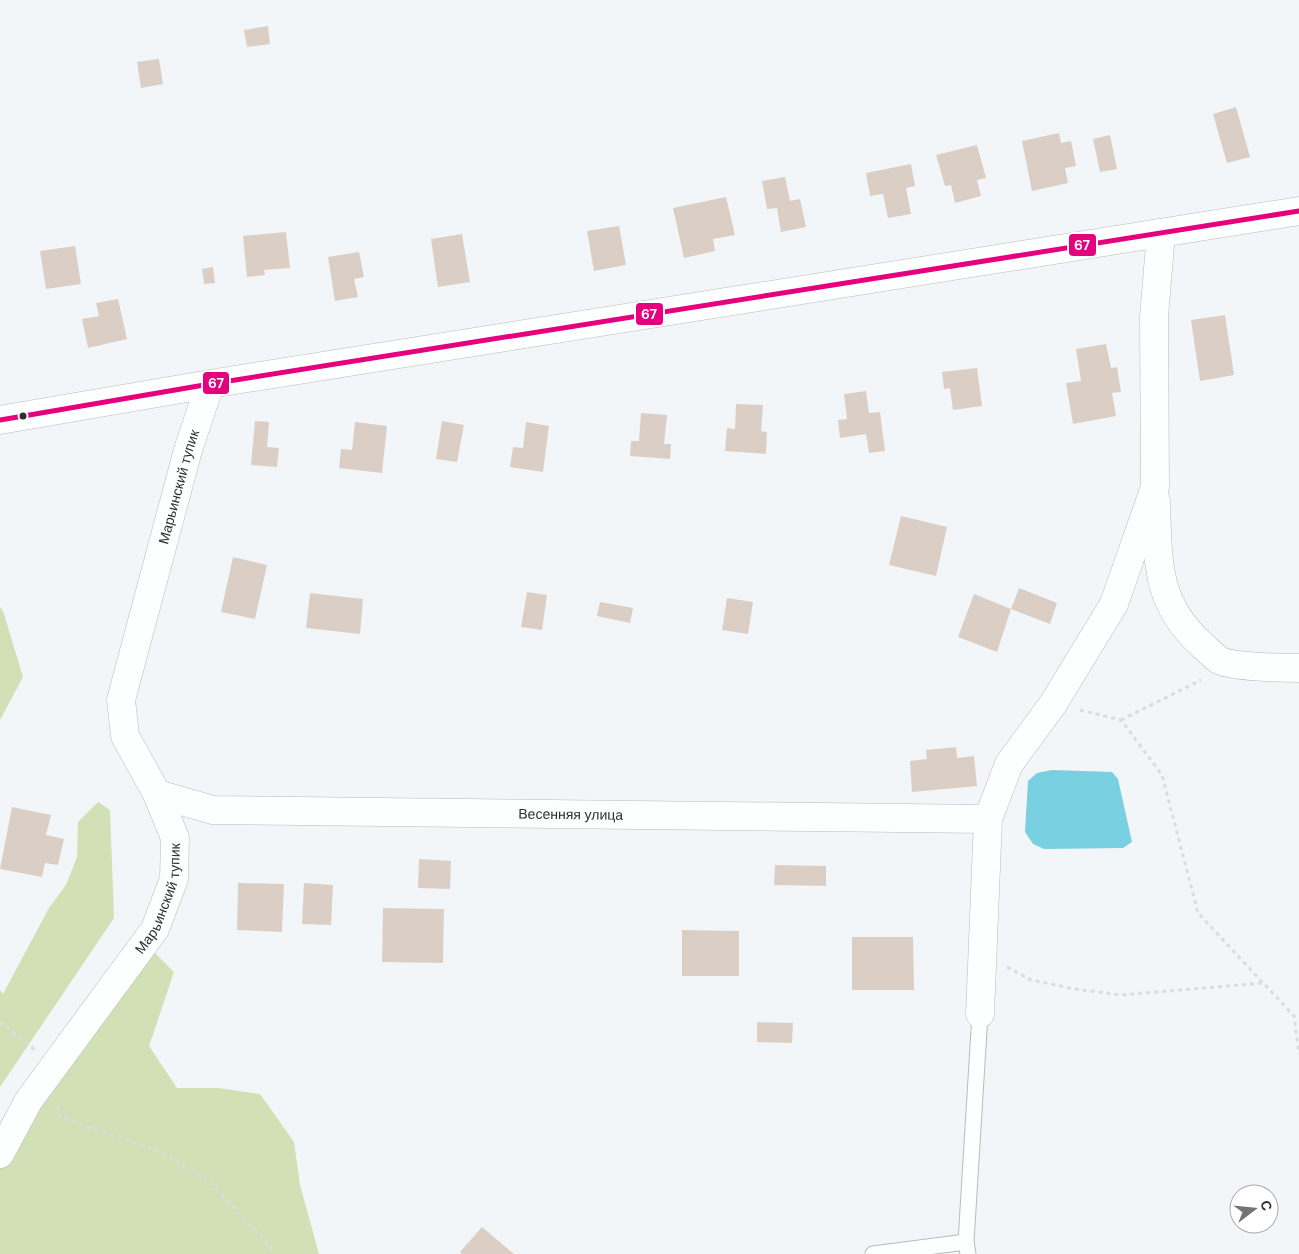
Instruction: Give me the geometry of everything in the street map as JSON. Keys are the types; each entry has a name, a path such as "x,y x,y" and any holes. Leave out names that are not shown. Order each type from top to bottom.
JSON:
{"street":[{"path":"0,420 210,384 1299,211"},
{"path":"1161,233 1154,317 1155,488 1159,570 1171,607 1192,636 1220,661 1277,668 1299,668"},
{"name":"Марьинский тупик","path":"0,1154 30,1100 154,929 174,879 175,838 157,794 125,736 122,700 188,450 210,384"},
{"path":"980,1014 988,819 1009,764 1053,704 1114,604 1155,488"},
{"name":"Весенняя улица","path":"157,794 213,810 988,819"}],"lane":[{"path":"873,1254 967,1248 980,1014"}],"path":[{"path":"1120,720 1236,663"},
{"path":"1053,704 1120,720 1162,775 1198,913 1294,1016 1299,1054"},
{"path":"982,949 999,962 1031,980 1075,989 1121,995 1263,983"},
{"path":"0,1022 55,1065 59,1116 160,1152 210,1182 270,1246 273,1254"}],"green space":[{"path":"0,607 3,611 23,677 0,720"},
{"path":"98,802 110,810 114,918 0,1087 0,990 3,994 49,908 66,885 77,857 78,822"},
{"path":"153,951 174,972 149,1046 177,1088 218,1088 260,1094 294,1142 300,1185 319,1254 0,1254 0,1164 47,1083"}],"water":[{"path":"1052,770 1112,772 1118,779 1132,842 1123,848 1044,849 1033,844 1025,832 1028,781 1037,773"}],"building":[{"path":"268,26 270,44 247,47 244,30"},
{"path":"159,59 163,84 141,88 137,62"},
{"path":"1236,107 1250,157 1227,163 1213,114"},
{"path":"1059,133 1061,143 1071,141 1076,166 1065,168 1068,183 1032,191 1022,141"},
{"path":"1110,135 1117,169 1100,172 1093,139"},
{"path":"977,145 986,178 977,180 981,196 955,203 951,185 945,186 936,155"},
{"path":"911,164 915,186 906,188 911,214 888,218 883,194 870,196 866,173"},
{"path":"785,177 790,201 800,199 806,227 781,232 777,208 767,209 762,181"},
{"path":"726,197 735,235 713,239 715,251 684,258 673,208"},
{"path":"619,226 626,265 594,271 587,231"},
{"path":"286,232 290,268 264,270 265,275 247,277 243,236"},
{"path":"462,234 470,282 438,287 431,239"},
{"path":"75,246 81,284 46,289 40,251"},
{"path":"359,252 364,277 354,279 358,297 335,301 328,257"},
{"path":"213,267 215,283 204,284 202,269"},
{"path":"118,299 127,339 88,348 82,319 99,316 96,303"},
{"path":"1225,315 1234,375 1200,381 1191,320"},
{"path":"1106,344 1111,368 1117,367 1121,392 1112,393 1116,416 1073,424 1066,383 1081,381 1076,349"},
{"path":"977,368 982,406 953,410 950,388 944,389 942,372"},
{"path":"866,391 869,413 880,412 885,451 869,453 866,434 840,438 838,420 847,419 844,394"},
{"path":"736,404 763,405 761,431 767,432 766,454 725,451 727,428 735,429"},
{"path":"641,413 667,415 664,444 671,444 670,459 630,456 631,441 639,441"},
{"path":"255,421 269,422 267,447 279,448 277,467 251,465"},
{"path":"442,421 464,425 457,462 436,459"},
{"path":"355,422 387,426 382,473 339,468 341,449 352,450"},
{"path":"526,422 549,426 543,472 510,467 513,447 523,448"},
{"path":"901,516 947,527 936,576 889,565"},
{"path":"233,557 267,565 255,619 221,612"},
{"path":"1019,588 1057,603 1050,624 1011,609"},
{"path":"527,592 547,595 542,630 521,627"},
{"path":"310,593 363,599 360,634 306,628"},
{"path":"974,594 1011,609 997,652 958,637"},
{"path":"727,598 753,602 748,634 722,630"},
{"path":"600,602 633,608 630,623 597,616"},
{"path":"956,747 957,758 974,756 977,786 912,792 910,761 927,759 926,750"},
{"path":"12,807 51,815 46,835 64,839 58,865 45,863 42,877 0,869"},
{"path":"419,859 451,861 450,889 418,888"},
{"path":"775,865 826,866 826,886 774,885"},
{"path":"238,883 284,884 282,932 237,930"},
{"path":"304,883 333,885 331,925 302,924"},
{"path":"383,908 444,909 443,963 382,962"},
{"path":"682,930 739,931 739,976 682,976"},
{"path":"852,937 913,937 914,990 852,990"},
{"path":"757,1022 793,1023 792,1043 757,1042"},
{"path":"482,1227 514,1254 462,1254 460,1252"}],"transit line":[{"name":"67","path":"0,420 210,384 1299,211"}]}
